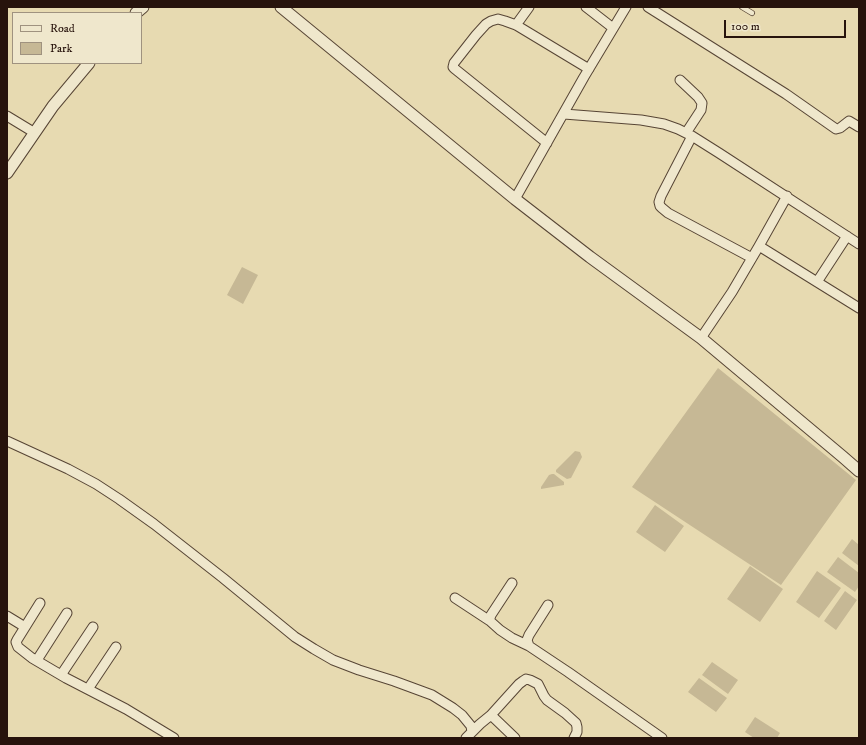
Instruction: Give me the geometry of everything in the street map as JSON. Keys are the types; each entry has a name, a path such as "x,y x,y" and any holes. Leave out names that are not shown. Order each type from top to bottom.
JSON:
{"street":[{"path":"281,7 515,200 701,338 859,471"},
{"path":"516,25 529,7"},
{"path":"586,7 613,28"},
{"path":"515,200 626,7"},
{"path":"639,7 666,26"},
{"path":"648,7 786,94 836,129 840,128 849,121 859,127"},
{"path":"547,143 455,69 453,67 454,63 486,24 498,19 516,25 589,69"},
{"path":"7,173 53,106 88,64"},
{"path":"680,80 698,97 702,103 701,110 661,196 659,202 660,206 668,213 752,258"},
{"path":"564,114 641,120 664,124 689,135 787,196 859,244"},
{"path":"7,116 35,133"},
{"path":"701,338 732,292 787,196"},
{"path":"817,282 847,236"},
{"path":"759,246 859,308"},
{"path":"7,441 68,469 120,499 223,578 295,637 314,650 333,660 359,670 432,695 454,708 471,726 469,735"},
{"path":"490,621 491,615 512,583"},
{"path":"455,598 490,621 512,638 528,646 568,672 662,738"},
{"path":"40,603 16,642 18,648 61,675 126,709 174,738"},
{"path":"528,646 527,640 529,635 548,605"},
{"path":"36,660 67,613"},
{"path":"7,616 25,627"},
{"path":"61,675 93,627"},
{"path":"88,689 116,647"},
{"path":"469,735 491,715 519,684 526,679 538,684 547,700 576,723 578,727 574,738"},
{"path":"491,715 515,738"}],"lane":[{"path":"742,7 752,13"}],"green space":[{"path":"242,267 258,275 243,304 227,295"},
{"path":"718,368 856,480 781,585 632,487"},
{"path":"575,451 580,452 582,457 571,478 567,479 556,472 556,470"},
{"path":"552,474 564,482 564,485 541,489 549,475"},
{"path":"655,505 684,526 665,552 636,532"},
{"path":"852,539 859,545 859,566 842,553"},
{"path":"838,557 859,573 859,586 855,592 827,572"},
{"path":"750,566 783,589 760,622 727,599"},
{"path":"817,571 841,588 819,618 796,602"},
{"path":"845,591 857,600 836,630 824,621"},
{"path":"712,662 738,680 728,694 702,675"},
{"path":"699,678 727,698 716,712 688,692"},
{"path":"755,717 780,733 777,738 754,738 745,732"}]}
